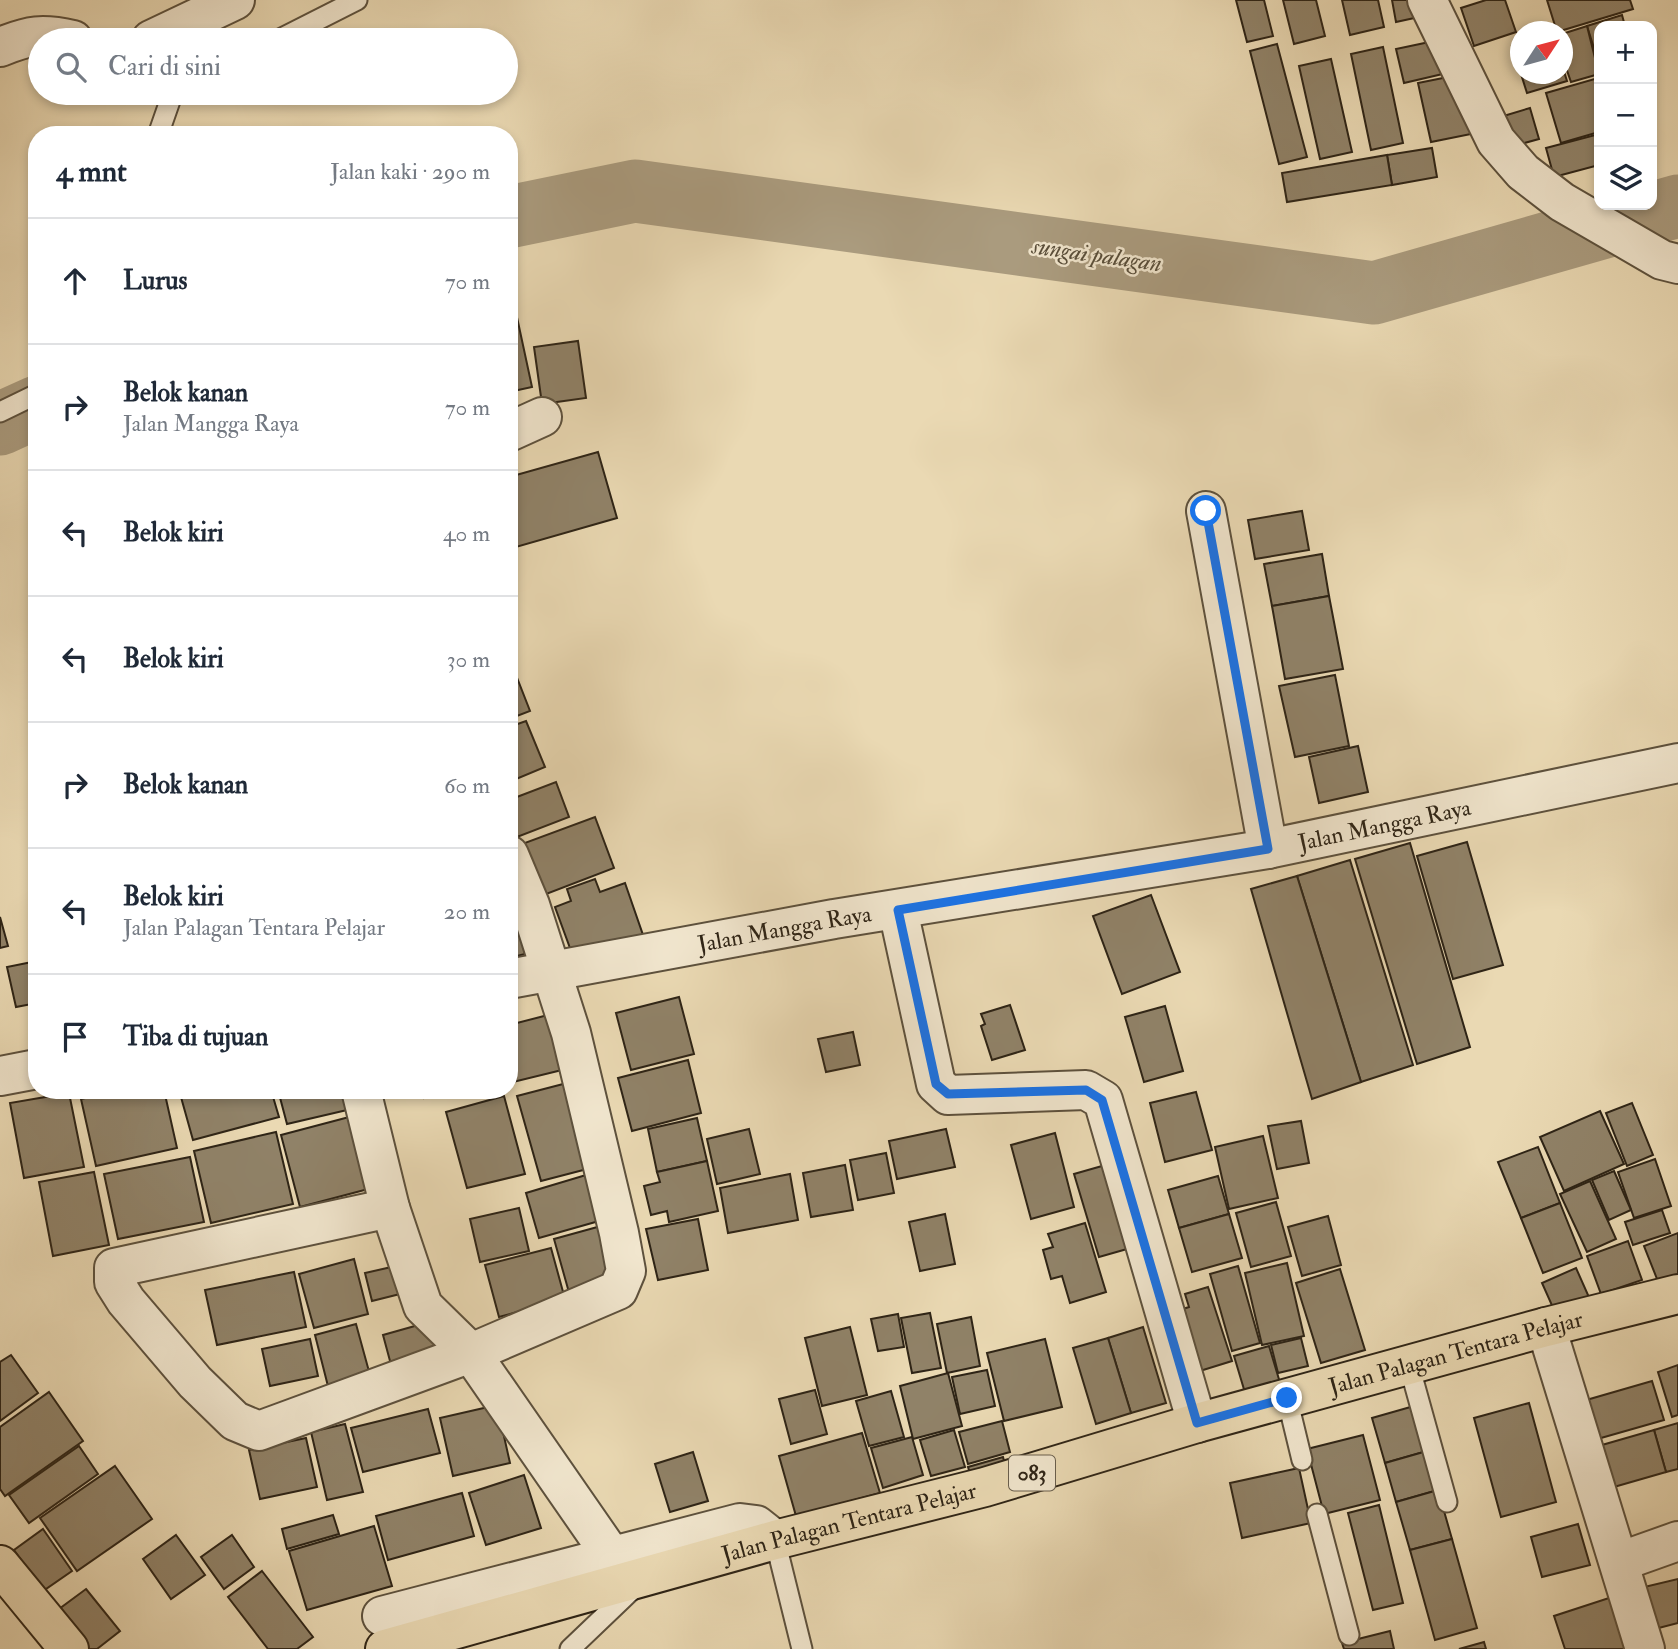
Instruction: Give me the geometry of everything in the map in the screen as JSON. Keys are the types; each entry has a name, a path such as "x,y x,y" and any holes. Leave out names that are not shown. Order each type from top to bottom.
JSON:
{"main road":[{"name":"Jalan Palagan Tentara Pelajar","path":"383,1632 647,1576 775,1540 985,1488 1197,1423 1546,1327 1678,1294"},
{"path":"0,1565 69,1649"}],"street":[{"path":"176,28 235,0"},
{"path":"1427,0 1496,141 1523,173 1562,202 1670,262"},
{"path":"0,47 28,37"},
{"path":"1206,511 1268,849"},
{"name":"Jalan Mangga Raya","path":"518,977 898,910 1268,849 1678,763"},
{"path":"390,1208 114,1268 114,1282 126,1301 195,1382 235,1421 260,1431 471,1353 618,1290 626,1271 571,1033 530,905 518,876"},
{"path":"898,910 936,1084 941,1090 948,1094 1086,1090 1102,1100 1197,1423"},
{"path":"0,1076 28,1071"},
{"path":"363,1099 390,1208 423,1306 471,1353 611,1555"},
{"path":"1546,1327 1645,1649"},
{"path":"383,1632 611,1555 740,1523 756,1525 775,1540"},
{"path":"1619,1562 1678,1541"}],"lane":[{"path":"302,28 357,0"},
{"path":"161,126 168,105"},
{"path":"0,412 28,398"},
{"path":"1409,1365 1447,1503"},
{"path":"1287,1398 1303,1460"},
{"path":"1317,1514 1349,1635"},
{"path":"775,1540 802,1649"},
{"path":"570,1649 647,1576"}],"building":[{"path":"1236,0 1264,0 1273,36 1247,42"},
{"path":"1283,0 1316,0 1325,36 1294,44"},
{"path":"1342,0 1378,0 1384,27 1350,35"},
{"path":"1392,0 1413,0 1419,17 1396,22"},
{"path":"1486,0 1505,0 1512,21 1510,21 1510,34 1474,46 1461,8"},
{"path":"1547,0 1630,0 1633,9 1573,27 1573,21 1554,21"},
{"path":"1622,15 1624,21 1603,21"},
{"path":"1594,24 1594,48 1587,26"},
{"path":"1587,26 1594,54 1594,75 1573,81 1573,30"},
{"path":"1439,40 1447,73 1404,83 1396,49"},
{"path":"1277,44 1307,157 1279,164 1250,51"},
{"path":"1383,47 1403,143 1371,150 1351,54"},
{"path":"1331,59 1352,152 1320,159 1299,66"},
{"path":"1458,75 1471,134 1431,142 1418,83"},
{"path":"1594,79 1594,133 1561,143 1546,93"},
{"path":"1524,84 1557,84 1527,93"},
{"path":"1530,108 1539,139 1506,148 1497,118"},
{"path":"1594,135 1594,166 1554,177 1546,148"},
{"path":"1432,148 1437,177 1392,185 1387,155"},
{"path":"1387,155 1392,185 1287,202 1282,173"},
{"path":"518,322 532,387 518,390"},
{"path":"578,341 586,398 542,404 534,347"},
{"path":"598,452 617,518 518,546 518,474"},
{"path":"1302,511 1309,550 1255,559 1248,520"},
{"path":"1322,554 1329,596 1272,606 1264,564"},
{"path":"1329,596 1343,669 1285,679 1272,606"},
{"path":"1335,675 1349,746 1295,757 1279,686"},
{"path":"518,680 530,711 518,716"},
{"path":"526,721 545,767 518,778 518,724"},
{"path":"1358,746 1368,792 1319,803 1309,757"},
{"path":"556,782 569,817 518,837 518,797"},
{"path":"595,817 614,868 541,896 522,844"},
{"path":"1467,842 1503,965 1453,979 1417,856"},
{"path":"1410,843 1470,1047 1417,1064 1355,859"},
{"path":"1350,860 1413,1065 1361,1082 1297,876"},
{"path":"1297,876 1361,1082 1312,1099 1251,889"},
{"path":"595,879 600,892 625,883 643,935 574,959 555,907 571,901 567,889"},
{"path":"1151,895 1180,972 1122,994 1093,916"},
{"path":"0,917 8,946 0,948"},
{"path":"518,923 525,954 518,956"},
{"path":"28,963 28,1005 16,1007 7,967"},
{"path":"679,997 694,1054 631,1070 616,1013"},
{"path":"1010,1005 1025,1050 992,1060 981,1026 985,1024 981,1014"},
{"path":"1165,1006 1183,1071 1144,1082 1125,1017"},
{"path":"548,1015 562,1070 518,1081 518,1023"},
{"path":"853,1032 860,1065 826,1072 818,1039"},
{"path":"688,1060 701,1113 632,1131 618,1078"},
{"path":"567,1083 591,1168 541,1181 518,1096"},
{"path":"1196,1092 1212,1150 1165,1162 1150,1103"},
{"path":"34,1099 70,1099 84,1167 24,1178 10,1103"},
{"path":"81,1099 166,1099 177,1148 96,1166"},
{"path":"182,1099 274,1099 279,1117 193,1140"},
{"path":"280,1099 358,1099 360,1107 287,1124"},
{"path":"493,1099 505,1099 525,1174 467,1188 446,1112"},
{"path":"1632,1103 1653,1155 1627,1166 1606,1113"},
{"path":"1600,1111 1624,1164 1564,1191 1540,1137"},
{"path":"353,1116 372,1188 300,1207 281,1135"},
{"path":"697,1118 707,1161 657,1172 648,1129"},
{"path":"1301,1121 1309,1163 1277,1169 1268,1126"},
{"path":"749,1129 760,1174 717,1184 707,1139"},
{"path":"946,1129 955,1167 897,1179 889,1141"},
{"path":"276,1132 293,1204 211,1223 194,1151"},
{"path":"1055,1133 1074,1207 1031,1219 1011,1145"},
{"path":"1263,1136 1278,1198 1229,1209 1215,1147"},
{"path":"1538,1147 1560,1203 1521,1218 1498,1162"},
{"path":"886,1153 894,1193 858,1200 850,1160"},
{"path":"190,1157 204,1222 118,1239 104,1174"},
{"path":"1655,1159 1671,1206 1634,1218 1618,1172"},
{"path":"707,1161 718,1211 669,1222 667,1211 651,1215 644,1186 660,1182 657,1172"},
{"path":"1116,1162 1141,1245 1099,1257 1074,1174"},
{"path":"845,1165 853,1210 811,1217 803,1173"},
{"path":"1614,1171 1631,1210 1609,1220 1592,1180"},
{"path":"94,1172 109,1245 53,1256 39,1182"},
{"path":"790,1174 798,1220 728,1233 720,1188"},
{"path":"586,1175 599,1221 539,1238 526,1193"},
{"path":"1218,1176 1229,1214 1179,1228 1168,1190"},
{"path":"1590,1181 1616,1239 1587,1252 1560,1194"},
{"path":"1276,1202 1291,1256 1251,1267 1236,1213"},
{"path":"1560,1203 1582,1258 1543,1273 1521,1218"},
{"path":"519,1208 529,1251 480,1262 470,1219"},
{"path":"1662,1210 1670,1233 1633,1245 1625,1222"},
{"path":"945,1214 955,1264 920,1271 909,1222"},
{"path":"1229,1214 1242,1258 1192,1272 1179,1228"},
{"path":"1328,1216 1341,1265 1302,1276 1288,1227"},
{"path":"698,1219 708,1270 658,1280 646,1229"},
{"path":"1085,1223 1106,1292 1070,1303 1062,1276 1051,1279 1043,1250 1053,1247 1048,1234"},
{"path":"601,1226 617,1284 570,1296 554,1239"},
{"path":"1678,1233 1678,1276 1659,1284 1644,1246"},
{"path":"1628,1241 1642,1280 1601,1294 1587,1256"},
{"path":"551,1248 565,1299 499,1317 485,1265"},
{"path":"354,1259 368,1314 314,1328 299,1274"},
{"path":"1287,1263 1304,1336 1262,1345 1245,1273"},
{"path":"396,1266 404,1293 372,1301 365,1273"},
{"path":"1238,1266 1260,1343 1232,1351 1210,1274"},
{"path":"1576,1268 1592,1304 1558,1319 1542,1283"},
{"path":"1340,1269 1365,1350 1321,1363 1296,1283"},
{"path":"294,1272 306,1327 217,1345 205,1290"},
{"path":"1208,1287 1232,1361 1187,1375 1167,1314 1189,1307 1185,1294"},
{"path":"930,1313 941,1368 912,1373 901,1318"},
{"path":"898,1314 904,1347 878,1351 871,1319"},
{"path":"971,1317 980,1366 947,1373 937,1324"},
{"path":"429,1322 439,1359 393,1372 383,1335"},
{"path":"356,1324 373,1386 331,1398 315,1335"},
{"path":"850,1327 867,1395 822,1406 805,1338"},
{"path":"1143,1327 1166,1403 1131,1413 1108,1338"},
{"path":"1108,1338 1131,1413 1096,1424 1073,1348"},
{"path":"1301,1338 1308,1366 1278,1373 1271,1345"},
{"path":"310,1339 318,1376 270,1386 262,1349"},
{"path":"1045,1339 1062,1407 1004,1421 987,1353"},
{"path":"1269,1346 1281,1386 1246,1396 1234,1356"},
{"path":"11,1355 38,1393 0,1421 0,1362"},
{"path":"1678,1365 1678,1415 1672,1417 1658,1372"},
{"path":"987,1370 995,1406 960,1414 952,1377"},
{"path":"948,1373 962,1426 913,1439 900,1386"},
{"path":"1652,1381 1664,1420 1587,1442 1576,1403"},
{"path":"815,1390 827,1434 791,1444 779,1399"},
{"path":"891,1391 904,1437 869,1446 856,1401"},
{"path":"49,1392 83,1441 5,1496 0,1489 0,1427"},
{"path":"1529,1403 1556,1502 1501,1517 1474,1418"},
{"path":"497,1405 510,1463 453,1476 440,1418"},
{"path":"1414,1406 1427,1451 1385,1463 1372,1418"},
{"path":"428,1409 440,1453 363,1472 351,1428"},
{"path":"1002,1421 1010,1452 968,1464 959,1432"},
{"path":"1678,1423 1678,1469 1666,1472 1654,1430"},
{"path":"345,1424 363,1492 327,1500 311,1432"},
{"path":"954,1430 965,1467 931,1476 920,1440"},
{"path":"1654,1430 1666,1472 1607,1489 1595,1447"},
{"path":"862,1433 880,1493 796,1516 779,1456"},
{"path":"1363,1435 1380,1500 1324,1514 1307,1449"},
{"path":"912,1437 923,1475 883,1488 871,1448"},
{"path":"306,1438 317,1487 260,1499 249,1450"},
{"path":"79,1446 98,1474 29,1523 9,1495"},
{"path":"1427,1451 1438,1490 1396,1502 1385,1463"},
{"path":"693,1452 708,1501 670,1512 655,1464"},
{"path":"1003,1457 1009,1479 975,1489 968,1467"},
{"path":"115,1466 152,1519 77,1571 40,1518"},
{"path":"1299,1468 1311,1523 1242,1538 1230,1483"},
{"path":"524,1475 541,1528 486,1545 469,1493"},
{"path":"1438,1490 1452,1539 1410,1550 1396,1502"},
{"path":"462,1493 474,1536 388,1560 376,1516"},
{"path":"1379,1505 1403,1603 1373,1610 1348,1513"},
{"path":"333,1515 339,1534 287,1549 282,1529"},
{"path":"1578,1524 1590,1565 1542,1577 1531,1537"},
{"path":"374,1526 392,1586 307,1610 289,1551"},
{"path":"43,1529 72,1571 43,1591 14,1550"},
{"path":"176,1535 205,1575 171,1599 143,1559"},
{"path":"232,1535 254,1567 224,1589 201,1557"},
{"path":"1452,1539 1477,1628 1435,1640 1410,1550"},
{"path":"262,1571 313,1637 297,1649 268,1649 228,1597"},
{"path":"1678,1579 1678,1623 1647,1631 1636,1589"},
{"path":"86,1589 120,1631 97,1649 83,1649 55,1612"},
{"path":"1612,1597 1629,1649 1565,1649 1554,1616"},
{"path":"1390,1631 1394,1649 1344,1649 1342,1643"},
{"path":"1484,1642 1486,1649 1459,1649"}],"waterway":[{"name":"sungai palagan","path":"518,215 635,191 1374,293 1678,206"},
{"name":"sungai palagan","path":"0,424 28,411"}],"route":[{"path":"1206,511 1268,849 898,910 936,1084 941,1090 948,1094 1086,1090 1099,1095 1102,1100 1197,1423 1287,1398"}]}
